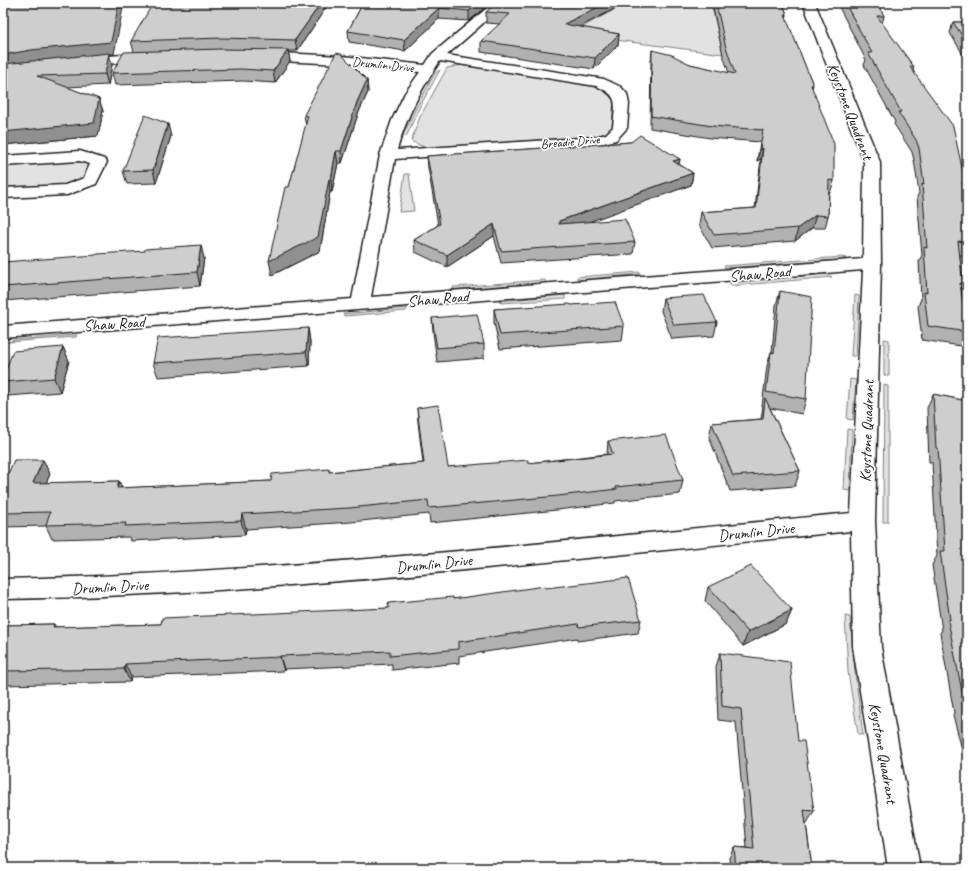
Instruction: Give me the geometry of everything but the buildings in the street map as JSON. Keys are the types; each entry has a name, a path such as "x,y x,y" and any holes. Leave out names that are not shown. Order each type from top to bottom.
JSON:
{"street":[{"path":"360,304 388,155 399,120 412,93 427,69 437,57 497,3"},
{"name":"Keystone Quadrant","path":"809,3 872,162 872,264 863,520 867,646 904,868"},
{"name":"Drumlin Drive","path":"245,55 342,60 427,69"},
{"path":"66,63 158,56"},
{"name":"Breadie Drive","path":"388,155 596,141 611,137 620,128 622,96 616,89 600,82 437,57"},
{"path":"3,161 80,156 99,162 90,181 67,190 3,193"},
{"name":"Shaw Road","path":"3,332 872,264"},
{"name":"Drumlin Drive","path":"3,589 104,587 338,572 863,520"}],"shaded area":[{"path":"627,3 711,3 723,54 569,34"},
{"path":"462,65 600,86 614,96 612,128 606,133 595,136 426,148 411,141 420,117 447,68"},
{"path":"440,70 420,106 406,137 403,135 417,106 435,73"},
{"path":"76,159 91,163 91,175 72,184 3,189 3,166"},
{"path":"405,174 409,174 414,211 399,212"},
{"path":"842,257 846,258 840,260 725,268 724,266"},
{"path":"639,272 641,274 577,280 577,277"},
{"path":"826,274 832,277 731,286 730,283"},
{"path":"545,280 547,283 454,290 453,287"},
{"path":"565,295 565,299 501,303 499,301"},
{"path":"855,295 859,296 856,356 851,356"},
{"path":"407,308 406,311 344,316 343,314"},
{"path":"77,335 76,337 8,342 14,340"},
{"path":"884,339 889,340 889,376 884,375"},
{"path":"850,379 856,380 853,420 847,419"},
{"path":"884,385 888,386 888,522 883,522"},
{"path":"847,429 852,430 850,491 844,490"},
{"path":"845,616 850,617 863,735 858,734 848,672"}]}
